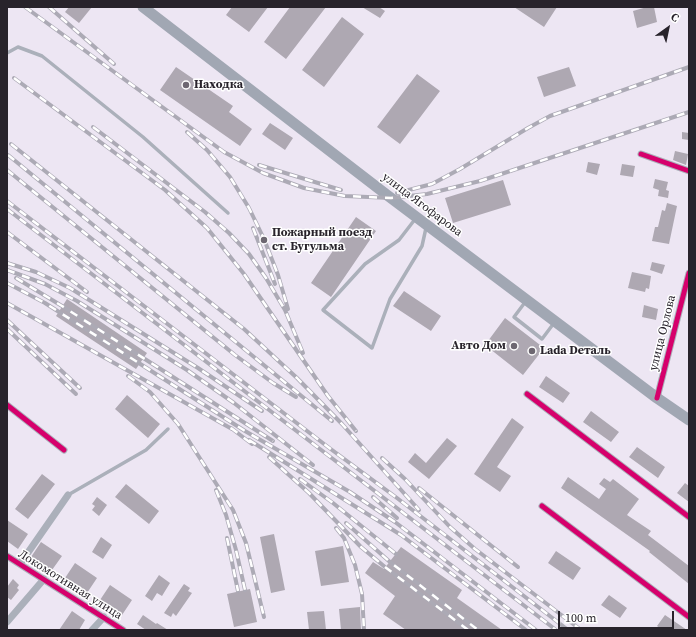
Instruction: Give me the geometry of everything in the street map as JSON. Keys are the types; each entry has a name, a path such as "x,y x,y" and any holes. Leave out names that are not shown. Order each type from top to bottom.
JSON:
{"main road":[{"name":"улица Ягофарова","path":"143,7 526,300 657,398 689,420"}],"street":[{"path":"641,154 689,171"},
{"name":"улица Орлова","path":"657,398 689,273"},
{"path":"527,394 689,517"},
{"path":"7,405 64,450"},
{"path":"20,564 68,495"},
{"path":"542,506 689,617"},
{"name":"Локомотивная улица","path":"7,556 123,630"},
{"path":"7,622 44,579"},
{"path":"92,630 104,617"}],"lane":[{"path":"7,53 18,47 42,56 143,137 228,213"},
{"path":"417,217 399,240 365,264 323,310 372,348 390,298 422,246 427,225"},
{"path":"526,300 514,317 542,339 556,322"},
{"path":"68,495 146,450 168,429"}],"building":[{"path":"69,7 92,7 79,23 65,12"},
{"path":"232,7 268,7 249,32 226,15"},
{"path":"290,7 326,7 286,59 264,42"},
{"path":"362,7 379,7 385,11 380,18"},
{"path":"514,7 557,7 544,27"},
{"path":"647,7 654,7 657,22 637,28 633,11"},
{"path":"342,17 364,34 324,87 302,70"},
{"path":"176,67 233,106 229,112 252,129 240,146 160,90"},
{"path":"569,67 576,86 544,97 537,77"},
{"path":"417,74 440,91 400,144 377,127"},
{"path":"270,123 293,138 285,150 262,134"},
{"path":"682,132 689,133 689,140 682,139"},
{"path":"675,151 688,154 686,165 673,160"},
{"path":"588,162 600,164 597,175 586,172"},
{"path":"622,164 635,166 633,177 620,175"},
{"path":"655,179 668,182 666,190 669,191 668,198 658,196 659,190 653,188"},
{"path":"503,180 511,205 453,223 445,198"},
{"path":"667,203 677,206 669,244 652,241 655,227 658,227 662,210 665,211"},
{"path":"356,217 376,231 331,297 311,283"},
{"path":"652,262 665,265 662,274 650,270"},
{"path":"632,272 651,276 649,289 646,288 645,292 628,288"},
{"path":"404,291 441,316 431,331 393,306"},
{"path":"67,299 147,353 136,369 56,316"},
{"path":"644,305 658,309 656,320 642,317"},
{"path":"505,318 544,348 523,375 485,345"},
{"path":"546,376 570,393 563,403 539,387"},
{"path":"127,395 160,424 148,438 115,409"},
{"path":"591,411 619,432 611,442 583,422"},
{"path":"512,418 524,427 497,467 511,476 500,492 474,474"},
{"path":"447,438 457,446 429,479 408,462 415,453 426,463"},
{"path":"637,447 665,467 658,478 629,457"},
{"path":"42,474 55,484 28,519 15,509"},
{"path":"568,477 599,499 606,489 599,484 604,478 610,482 613,479 639,499 627,515 651,531 648,535 689,566 689,584 649,552 650,551 561,488"},
{"path":"685,483 689,486 689,502 677,493"},
{"path":"126,484 159,511 149,524 115,497"},
{"path":"97,497 107,505 99,516 92,510 95,506 92,504"},
{"path":"7,520 28,534 18,549 7,541"},
{"path":"274,534 285,590 271,593 260,537"},
{"path":"101,537 112,545 103,559 92,552"},
{"path":"41,542 62,556 52,570 31,557"},
{"path":"343,546 349,582 321,586 315,551"},
{"path":"401,547 462,590 457,598 502,630 406,630 383,614 395,596 365,573 373,562 384,569"},
{"path":"556,551 581,568 573,580 548,563"},
{"path":"75,563 97,578 87,593 65,578"},
{"path":"159,575 170,583 162,596 157,593 152,601 145,596"},
{"path":"13,579 19,585 17,588 19,590 11,600 7,597 7,587"},
{"path":"184,584 190,588 188,591 192,593 176,616 173,613 171,617 164,613"},
{"path":"110,585 132,600 122,615 100,600"},
{"path":"250,589 257,622 234,627 227,594"},
{"path":"609,595 627,608 620,618 601,605"},
{"path":"360,607 361,630 341,630 339,609"},
{"path":"72,611 85,620 79,630 59,630"},
{"path":"324,611 326,630 309,630 307,612"},
{"path":"143,615 168,630 146,630 137,624"},
{"path":"665,615 687,630 662,630 657,626"}],"railway":[{"path":"25,7 224,152 263,173 304,188 345,196 391,198 427,194 480,181 689,112"},
{"path":"49,7 114,64"},
{"path":"397,193 432,184 550,116 689,67"},
{"path":"14,78 165,190 207,228 244,274 328,396 356,431"},
{"path":"93,127 205,212 229,233 249,254 266,278 285,310 303,353"},
{"path":"187,132 207,150 230,177 249,208 264,239 278,275 288,309"},
{"path":"11,144 244,329 297,378 342,424 419,510"},
{"path":"8,155 332,421"},
{"path":"259,165 341,190"},
{"path":"7,170 235,355 273,383 296,397"},
{"path":"7,201 568,630"},
{"path":"7,209 556,630"},
{"path":"253,228 275,284"},
{"path":"7,232 87,292"},
{"path":"7,263 36,272 70,288 198,368 262,411"},
{"path":"7,270 45,284 77,301 187,370 234,403 313,465"},
{"path":"16,278 273,441"},
{"path":"7,283 45,303 245,431 350,492 395,522 536,630"},
{"path":"7,303 232,429"},
{"path":"7,320 80,388"},
{"path":"7,329 76,394"},
{"path":"128,376 150,392 178,424 233,510 246,543 264,617"},
{"path":"231,428 252,444"},
{"path":"249,440 401,535 526,630"},
{"path":"269,457 309,493 361,547 468,630"},
{"path":"382,458 405,479 450,527 475,549 581,630"},
{"path":"300,479 333,503 396,554"},
{"path":"419,488 518,567"},
{"path":"216,490 226,515 245,590"},
{"path":"373,497 397,518"},
{"path":"346,523 390,562 478,630"},
{"path":"336,528 344,538 355,565 362,594 364,630"},
{"path":"227,538 238,591"}],"cycle path":[{"path":"641,154 689,171"},
{"path":"657,398 689,273"},
{"path":"527,394 689,517"},
{"path":"7,405 64,450"},
{"path":"542,506 689,617"},
{"path":"7,556 123,630"}],"place":[{"name":"Находка","path":"186,85"},
{"name":"Пожарный поезд ст. Бугульма","path":"264,240"},
{"name":"Авто Дом","path":"514,346"},
{"name":"Lada Dеталь","path":"532,351"}]}
